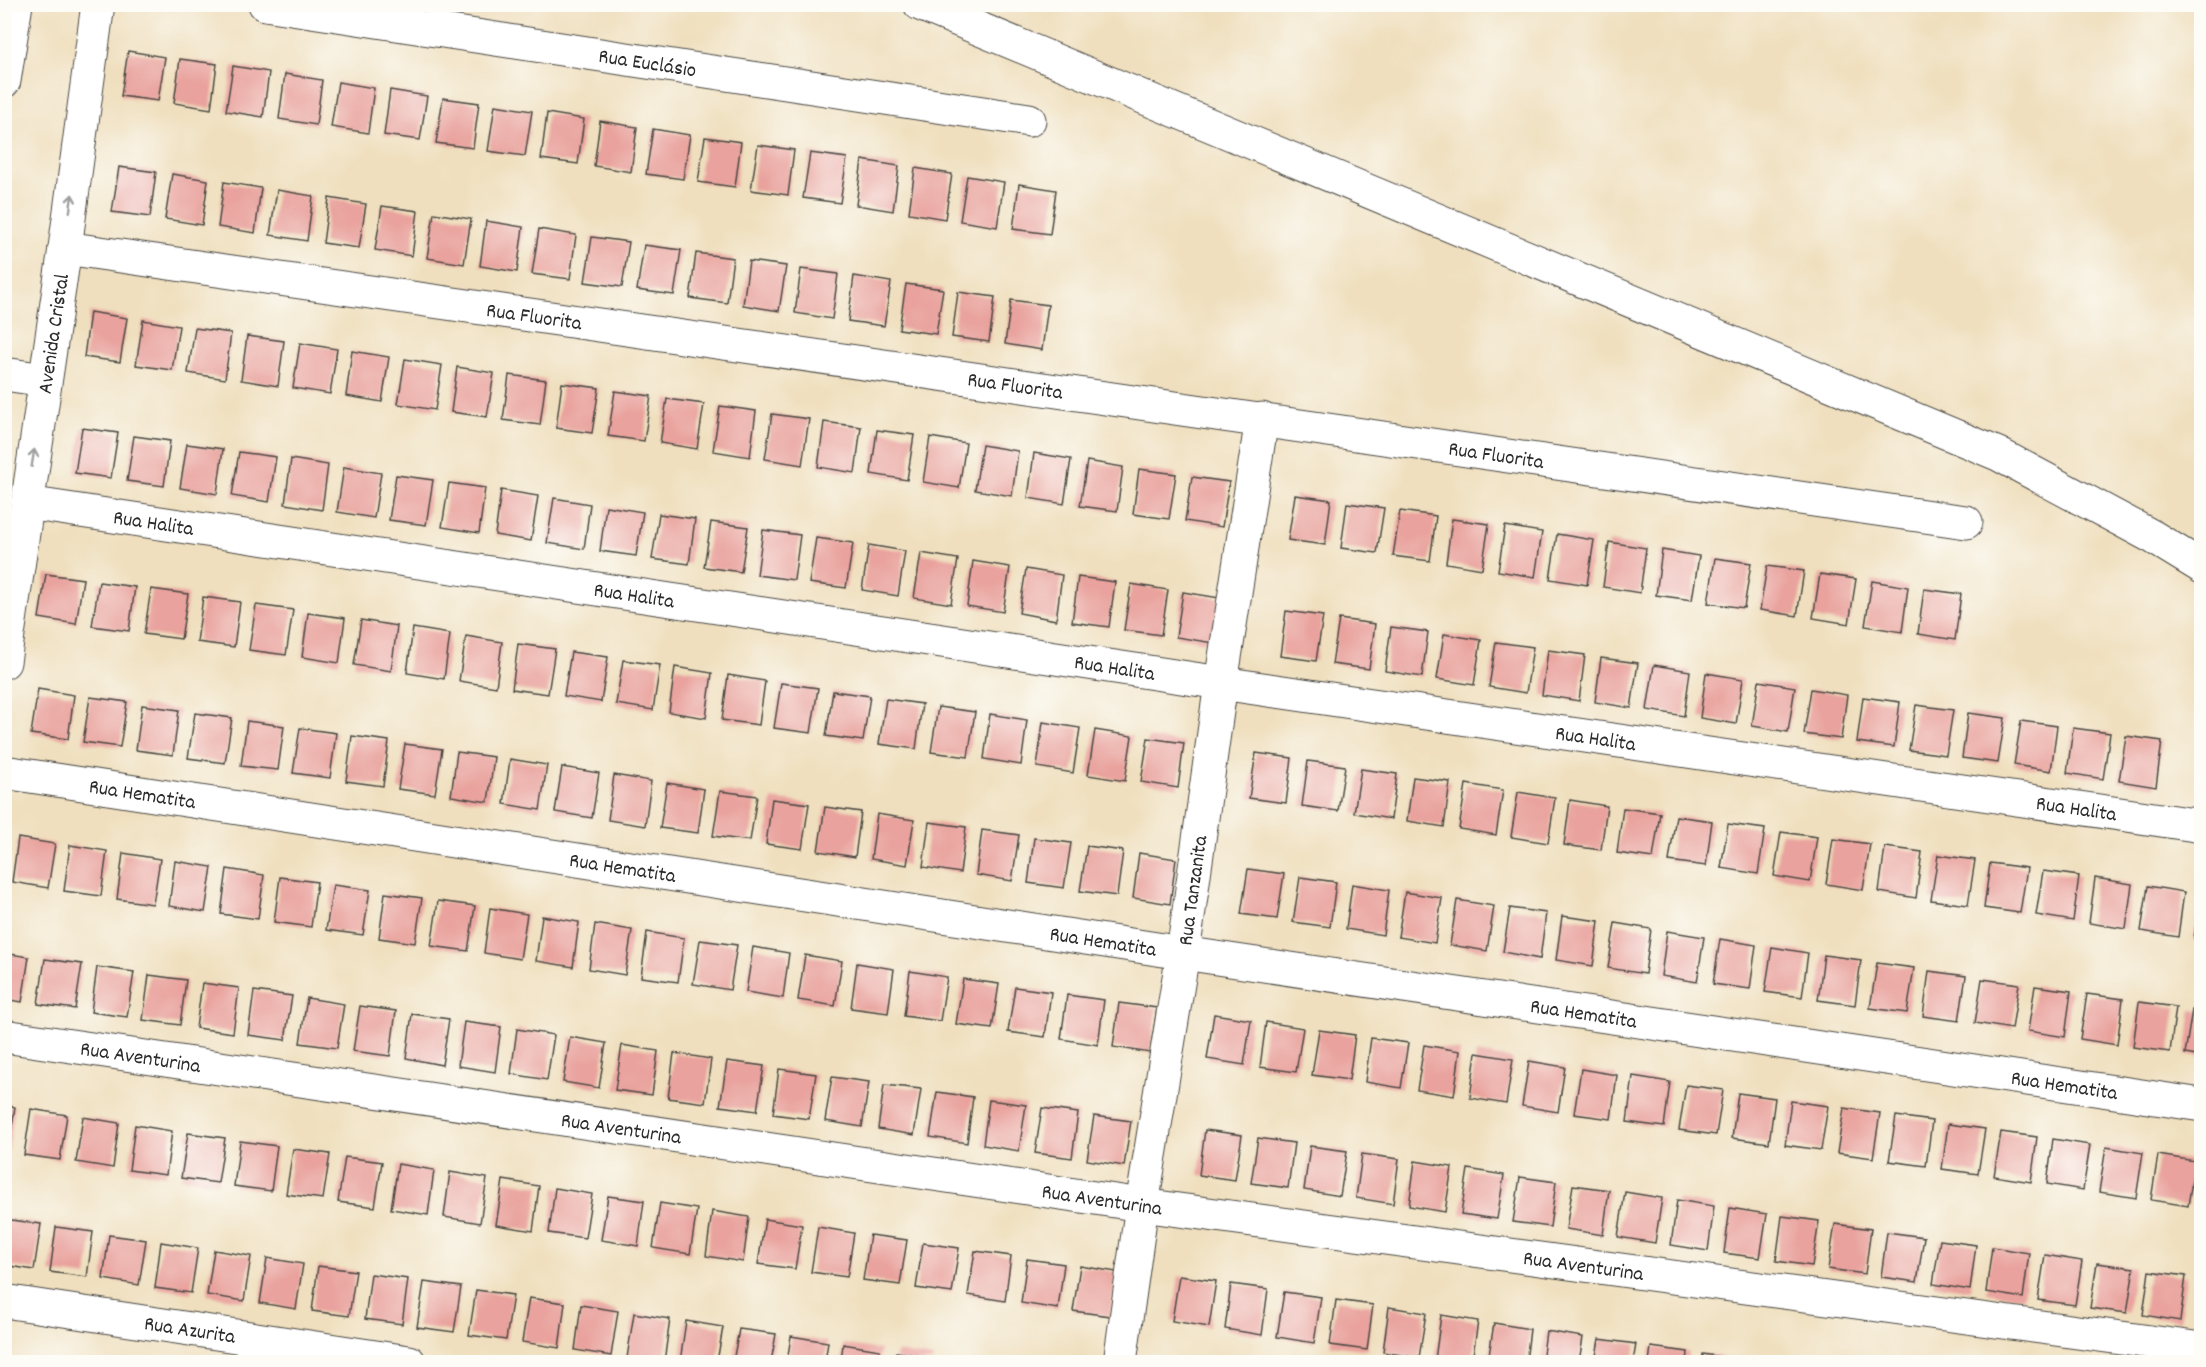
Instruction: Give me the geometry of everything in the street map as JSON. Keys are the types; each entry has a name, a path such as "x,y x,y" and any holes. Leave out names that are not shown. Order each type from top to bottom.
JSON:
{"street":[{"name":"Avenida Cristal","path":"4,662 65,248 98,4"},
{"name":"Rua Euclásio","path":"265,4 1029,120"},
{"path":"920,4 1998,454 2153,537 2202,567"},
{"path":"4,81 12,11"},
{"name":"Rua Fluorita","path":"65,248 1965,522"},
{"path":"4,374 45,380"},
{"name":"Rua Tanzanita","path":"1120,1362 1262,419"},
{"name":"Rua Halita","path":"27,503 1221,683 2202,826"},
{"name":"Rua Hematita","path":"4,772 1183,953 2202,1105"},
{"name":"Rua Aventurina","path":"4,1036 1142,1205 2202,1349"},
{"name":"Rua Azurita","path":"4,1301 409,1362"}],"building":[{"path":"128,51 165,57 158,101 121,96"},
{"path":"180,59 217,64 211,109 174,103"},
{"path":"233,66 269,72 263,117 226,111"},
{"path":"285,74 322,80 316,125 279,119"},
{"path":"338,82 374,88 368,133 331,127"},
{"path":"390,90 427,96 420,140 384,135"},
{"path":"443,98 479,103 473,148 436,143"},
{"path":"495,105 532,111 525,156 488,151"},
{"path":"547,113 584,119 578,164 541,159"},
{"path":"600,121 637,127 631,172 594,166"},
{"path":"653,129 690,135 683,179 646,174"},
{"path":"705,137 741,142 735,187 698,182"},
{"path":"758,145 794,150 788,195 751,190"},
{"path":"810,153 847,158 840,203 803,198"},
{"path":"862,160 899,166 893,211 856,205"},
{"path":"119,167 156,172 150,217 112,212"},
{"path":"915,168 952,174 945,219 909,213"},
{"path":"172,174 208,180 202,225 165,219"},
{"path":"967,176 1004,182 997,227 960,221"},
{"path":"224,182 261,188 255,233 218,227"},
{"path":"1019,184 1056,190 1050,234 1013,229"},
{"path":"277,190 313,196 307,241 270,235"},
{"path":"329,198 366,204 359,248 323,243"},
{"path":"382,206 418,211 412,256 375,250"},
{"path":"434,213 471,219 464,264 427,258"},
{"path":"486,221 523,227 517,272 480,266"},
{"path":"539,229 576,235 570,279 532,274"},
{"path":"592,237 629,242 622,287 585,282"},
{"path":"644,245 681,250 674,295 637,290"},
{"path":"696,253 733,258 727,303 690,298"},
{"path":"749,261 786,266 779,311 743,305"},
{"path":"801,269 838,274 832,319 795,313"},
{"path":"854,276 891,282 884,326 848,321"},
{"path":"906,284 943,289 936,334 899,329"},
{"path":"958,292 995,297 989,342 952,337"},
{"path":"1011,300 1048,305 1042,350 1005,344"},
{"path":"90,312 127,318 120,362 84,357"},
{"path":"143,320 179,326 172,370 136,365"},
{"path":"195,328 231,333 225,379 188,373"},
{"path":"247,336 284,341 278,386 241,380"},
{"path":"300,343 337,349 330,394 293,388"},
{"path":"352,351 389,357 382,402 346,396"},
{"path":"405,359 442,365 435,410 398,404"},
{"path":"457,367 494,373 487,417 451,412"},
{"path":"509,375 546,380 540,425 503,420"},
{"path":"562,383 599,388 592,433 556,428"},
{"path":"615,391 651,396 644,441 608,436"},
{"path":"667,399 704,404 697,449 660,443"},
{"path":"720,406 756,411 750,457 713,451"},
{"path":"772,414 809,419 802,465 765,459"},
{"path":"824,422 861,427 855,473 818,467"},
{"path":"82,428 118,433 111,478 75,473"},
{"path":"877,430 914,435 907,480 871,474"},
{"path":"134,436 170,441 164,486 127,481"},
{"path":"930,437 966,443 959,488 923,482"},
{"path":"187,444 223,449 217,494 180,488"},
{"path":"982,445 1018,451 1012,496 975,490"},
{"path":"239,452 276,457 269,502 232,496"},
{"path":"1034,453 1071,459 1064,504 1028,498"},
{"path":"291,459 328,465 322,510 285,504"},
{"path":"1087,461 1123,467 1117,511 1080,506"},
{"path":"344,467 381,473 374,518 337,512"},
{"path":"1139,469 1176,474 1169,519 1133,514"},
{"path":"396,475 433,480 426,525 389,520"},
{"path":"1192,477 1229,482 1222,527 1185,521"},
{"path":"449,483 485,488 479,533 442,527"},
{"path":"501,490 538,496 531,541 495,535"},
{"path":"1295,495 1331,500 1325,545 1288,540"},
{"path":"554,498 590,504 584,549 547,543"},
{"path":"1347,503 1384,508 1377,553 1341,548"},
{"path":"606,506 643,512 636,556 600,551"},
{"path":"1400,511 1436,516 1430,561 1393,556"},
{"path":"659,514 695,519 689,564 652,559"},
{"path":"1452,519 1489,524 1482,569 1446,563"},
{"path":"711,522 748,527 741,572 704,567"},
{"path":"1505,526 1542,532 1535,577 1498,571"},
{"path":"763,530 800,535 794,580 757,575"},
{"path":"1557,534 1594,540 1587,585 1550,579"},
{"path":"816,538 853,543 846,588 809,583"},
{"path":"1609,542 1646,548 1640,593 1603,587"},
{"path":"869,545 905,551 898,596 862,590"},
{"path":"1662,550 1699,556 1692,600 1656,595"},
{"path":"921,553 958,559 951,604 914,598"},
{"path":"1715,558 1751,563 1744,608 1708,603"},
{"path":"973,561 1010,567 1003,612 967,606"},
{"path":"1767,566 1804,571 1797,616 1760,610"},
{"path":"1026,569 1062,575 1056,620 1019,613"},
{"path":"46,574 83,579 76,624 39,618"},
{"path":"1820,574 1856,579 1849,624 1813,618"},
{"path":"1078,577 1115,582 1109,627 1072,622"},
{"path":"1872,581 1908,587 1902,632 1865,626"},
{"path":"99,582 135,587 129,631 92,626"},
{"path":"1131,584 1168,590 1161,635 1124,630"},
{"path":"151,589 188,594 181,639 144,634"},
{"path":"1924,589 1961,594 1955,640 1918,634"},
{"path":"1183,592 1220,598 1213,643 1176,637"},
{"path":"203,597 240,602 234,647 197,642"},
{"path":"256,605 293,610 286,655 249,650"},
{"path":"1286,611 1323,616 1316,661 1280,656"},
{"path":"308,613 345,618 339,663 302,657"},
{"path":"1339,619 1375,624 1369,669 1332,664"},
{"path":"361,620 397,626 391,671 354,665"},
{"path":"1391,627 1428,632 1422,677 1385,671"},
{"path":"413,628 450,634 444,679 407,673"},
{"path":"1444,634 1481,640 1474,685 1437,679"},
{"path":"466,636 502,642 496,687 459,681"},
{"path":"1496,642 1533,647 1526,693 1489,687"},
{"path":"518,644 555,649 548,694 512,689"},
{"path":"1548,650 1585,655 1579,701 1542,695"},
{"path":"571,652 608,657 601,702 564,696"},
{"path":"1601,658 1638,663 1631,708 1595,702"},
{"path":"623,660 660,665 653,710 616,704"},
{"path":"1654,665 1690,671 1684,716 1647,710"},
{"path":"675,667 712,673 706,718 669,712"},
{"path":"1706,673 1743,679 1736,724 1700,718"},
{"path":"728,675 765,681 759,725 722,720"},
{"path":"1759,681 1795,687 1788,732 1752,726"},
{"path":"781,683 818,688 811,733 774,728"},
{"path":"38,689 74,695 68,739 31,734"},
{"path":"1811,689 1847,695 1841,739 1804,734"},
{"path":"833,691 870,696 863,741 826,736"},
{"path":"90,697 127,702 120,747 83,742"},
{"path":"1863,697 1900,702 1894,747 1857,742"},
{"path":"886,699 922,704 916,749 879,744"},
{"path":"142,705 179,710 173,755 136,750"},
{"path":"1916,705 1953,710 1946,755 1909,750"},
{"path":"938,707 975,712 968,757 931,752"},
{"path":"195,713 232,718 225,763 188,758"},
{"path":"1968,713 2005,718 1998,763 1962,758"},
{"path":"990,714 1027,720 1021,765 984,759"},
{"path":"247,721 284,726 278,770 241,766"},
{"path":"2021,721 2057,726 2051,771 2014,765"},
{"path":"1043,722 1080,728 1073,773 1037,767"},
{"path":"300,728 336,733 330,778 293,773"},
{"path":"2073,728 2110,733 2103,779 2067,773"},
{"path":"1095,730 1132,736 1125,781 1088,775"},
{"path":"352,736 389,741 383,786 346,781"},
{"path":"2126,736 2162,741 2156,787 2119,781"},
{"path":"1148,738 1184,743 1178,788 1141,782"},
{"path":"405,744 442,749 435,794 398,789"},
{"path":"457,752 494,757 488,802 451,796"},
{"path":"1256,753 1292,758 1286,803 1249,798"},
{"path":"510,759 547,765 540,810 504,804"},
{"path":"1308,761 1345,766 1338,811 1302,806"},
{"path":"562,767 599,773 592,818 555,812"},
{"path":"1361,769 1397,774 1391,819 1354,813"},
{"path":"614,775 651,781 645,826 608,820"},
{"path":"1413,777 1450,782 1444,827 1407,821"},
{"path":"667,783 704,789 698,833 660,828"},
{"path":"1466,784 1503,790 1496,835 1459,829"},
{"path":"720,791 757,796 750,841 713,836"},
{"path":"1518,792 1555,798 1548,843 1511,837"},
{"path":"772,799 809,804 802,849 766,844"},
{"path":"1570,800 1607,806 1601,850 1564,845"},
{"path":"825,807 861,812 855,857 818,851"},
{"path":"1623,808 1660,813 1653,858 1617,853"},
{"path":"877,814 914,820 907,865 871,859"},
{"path":"1676,816 1712,821 1706,866 1669,861"},
{"path":"929,822 966,827 960,873 923,867"},
{"path":"1728,824 1765,829 1758,874 1721,868"},
{"path":"982,830 1019,835 1012,881 976,875"},
{"path":"1781,832 1817,837 1810,882 1774,876"},
{"path":"18,838 55,844 48,888 12,882"},
{"path":"1034,838 1071,843 1064,888 1028,883"},
{"path":"1833,839 1870,844 1863,890 1826,884"},
{"path":"70,845 107,851 101,896 64,891"},
{"path":"1087,846 1123,851 1117,896 1080,891"},
{"path":"1885,847 1922,852 1916,898 1879,892"},
{"path":"123,853 160,859 153,904 117,899"},
{"path":"1139,853 1176,859 1170,904 1133,898"},
{"path":"1938,855 1975,860 1968,905 1931,900"},
{"path":"175,861 212,867 205,912 169,906"},
{"path":"1990,863 2027,868 2020,913 1984,908"},
{"path":"227,869 264,875 258,919 221,914"},
{"path":"1248,869 1284,874 1277,919 1241,914"},
{"path":"2043,871 2079,876 2073,921 2036,915"},
{"path":"280,877 317,882 311,927 274,922"},
{"path":"1300,877 1336,882 1330,927 1293,922"},
{"path":"2095,878 2132,884 2126,929 2089,923"},
{"path":"1352,884 1389,890 1383,935 1346,929"},
{"path":"333,885 370,890 363,935 326,930"},
{"path":"2148,886 2184,892 2178,937 2141,931"},
{"path":"1405,892 1442,898 1435,943 1398,937"},
{"path":"385,893 422,898 415,943 379,938"},
{"path":"2200,894 2202,894 2202,940 2194,939"},
{"path":"1457,900 1494,906 1487,951 1450,945"},
{"path":"438,901 475,906 468,951 431,946"},
{"path":"490,908 527,914 520,959 484,953"},
{"path":"1510,908 1546,913 1540,959 1503,952"},
{"path":"542,916 579,922 573,967 536,961"},
{"path":"1562,916 1599,921 1593,966 1556,960"},
{"path":"1615,923 1651,929 1645,974 1608,968"},
{"path":"595,924 632,930 625,975 589,969"},
{"path":"1667,931 1704,937 1697,982 1661,976"},
{"path":"647,932 684,938 678,982 641,977"},
{"path":"1720,939 1756,945 1750,989 1713,984"},
{"path":"700,940 737,945 730,990 693,984"},
{"path":"753,947 789,953 783,998 746,992"},
{"path":"1772,947 1808,953 1802,997 1765,992"},
{"path":"4,953 29,957 22,1002 4,999"},
{"path":"805,955 842,961 835,1006 798,1000"},
{"path":"1824,955 1861,960 1855,1005 1818,1000"},
{"path":"45,959 82,964 75,1009 38,1004"},
{"path":"857,963 894,969 888,1013 851,1008"},
{"path":"1877,963 1914,968 1907,1013 1870,1008"},
{"path":"97,967 134,972 127,1017 91,1012"},
{"path":"910,971 947,977 940,1021 904,1016"},
{"path":"1929,971 1966,976 1959,1021 1923,1016"},
{"path":"149,975 186,980 180,1025 143,1020"},
{"path":"963,979 999,984 992,1029 956,1024"},
{"path":"1982,979 2019,984 2012,1029 1975,1023"},
{"path":"202,983 239,988 233,1033 196,1028"},
{"path":"2035,986 2071,991 2065,1037 2028,1031"},
{"path":"1015,987 1051,992 1045,1037 1008,1032"},
{"path":"254,991 292,996 285,1040 248,1035"},
{"path":"2087,994 2123,999 2117,1045 2080,1039"},
{"path":"1067,995 1104,1000 1098,1045 1061,1039"},
{"path":"307,998 344,1004 337,1048 300,1043"},
{"path":"2139,1002 2176,1007 2170,1052 2133,1047"},
{"path":"1119,1003 1157,1008 1150,1053 1113,1047"},
{"path":"360,1006 396,1011 390,1056 353,1051"},
{"path":"2192,1010 2202,1011 2202,1057 2185,1054"},
{"path":"412,1014 449,1019 442,1065 406,1058"},
{"path":"1214,1014 1251,1020 1244,1065 1207,1059"},
{"path":"464,1022 501,1027 495,1072 458,1066"},
{"path":"1266,1022 1303,1028 1296,1072 1260,1067"},
{"path":"517,1029 554,1035 547,1080 511,1074"},
{"path":"1319,1030 1355,1035 1349,1080 1312,1075"},
{"path":"570,1037 606,1043 599,1088 563,1082"},
{"path":"1371,1038 1408,1043 1401,1088 1365,1082"},
{"path":"622,1045 658,1051 652,1095 615,1090"},
{"path":"1424,1045 1460,1051 1454,1096 1417,1090"},
{"path":"674,1053 711,1059 705,1103 668,1098"},
{"path":"1476,1053 1513,1059 1506,1104 1470,1098"},
{"path":"727,1061 764,1066 757,1111 720,1106"},
{"path":"1529,1061 1565,1067 1558,1112 1522,1106"},
{"path":"779,1069 816,1074 809,1119 773,1114"},
{"path":"1581,1069 1617,1075 1611,1119 1574,1114"},
{"path":"1633,1076 1670,1082 1664,1127 1627,1122"},
{"path":"832,1077 869,1082 862,1127 825,1121"},
{"path":"884,1085 921,1089 914,1135 878,1129"},
{"path":"1686,1085 1723,1090 1716,1135 1679,1130"},
{"path":"937,1092 973,1097 967,1143 930,1137"},
{"path":"1738,1093 1775,1098 1769,1143 1732,1138"},
{"path":"989,1100 1026,1105 1019,1151 983,1145"},
{"path":"1791,1101 1828,1106 1821,1150 1785,1145"},
{"path":"4,1105 15,1107 8,1152 4,1152"},
{"path":"1042,1108 1078,1113 1072,1158 1035,1153"},
{"path":"1844,1108 1880,1113 1873,1158 1837,1153"},
{"path":"31,1109 67,1115 60,1160 24,1155"},
{"path":"1094,1116 1131,1121 1124,1166 1087,1160"},
{"path":"1896,1116 1932,1121 1926,1166 1889,1161"},
{"path":"83,1117 119,1123 113,1168 76,1162"},
{"path":"1948,1124 1985,1129 1978,1174 1942,1169"},
{"path":"135,1125 172,1131 166,1175 129,1170"},
{"path":"1205,1130 1242,1135 1235,1180 1199,1175"},
{"path":"2001,1132 2037,1137 2031,1182 1994,1176"},
{"path":"188,1133 225,1138 218,1183 181,1178"},
{"path":"1258,1138 1294,1143 1288,1188 1251,1183"},
{"path":"2053,1139 2090,1145 2083,1190 2047,1184"},
{"path":"240,1141 277,1146 271,1191 234,1186"},
{"path":"1310,1146 1347,1151 1340,1196 1304,1190"},
{"path":"2106,1147 2143,1153 2136,1198 2099,1192"},
{"path":"293,1149 330,1154 323,1199 286,1194"},
{"path":"1362,1154 1399,1159 1393,1204 1356,1198"},
{"path":"2158,1155 2195,1161 2188,1206 2151,1200"},
{"path":"345,1157 382,1162 375,1207 338,1202"},
{"path":"1415,1161 1452,1167 1445,1212 1409,1206"},
{"path":"398,1164 434,1170 428,1215 391,1209"},
{"path":"1468,1169 1504,1175 1497,1219 1461,1214"},
{"path":"450,1172 487,1178 480,1223 444,1217"},
{"path":"1520,1177 1556,1182 1550,1227 1513,1222"},
{"path":"503,1180 539,1186 533,1231 496,1225"},
{"path":"1573,1185 1609,1190 1603,1235 1566,1229"},
{"path":"555,1188 592,1194 585,1238 549,1233"},
{"path":"1625,1192 1662,1198 1655,1243 1618,1237"},
{"path":"608,1196 644,1201 638,1246 601,1240"},
{"path":"1677,1200 1714,1206 1708,1251 1671,1245"},
{"path":"660,1203 697,1209 690,1254 653,1248"},
{"path":"1730,1208 1767,1214 1760,1258 1724,1253"},
{"path":"712,1211 749,1217 743,1262 706,1256"},
{"path":"1782,1216 1819,1221 1812,1266 1776,1261"},
{"path":"4,1219 41,1224 34,1270 4,1265"},
{"path":"765,1219 802,1225 795,1269 758,1264"},
{"path":"1835,1224 1871,1229 1865,1274 1828,1269"},
{"path":"56,1227 93,1232 87,1277 50,1272"},
{"path":"818,1227 854,1233 847,1277 811,1272"},
{"path":"1887,1232 1924,1237 1917,1282 1881,1277"},
{"path":"109,1235 146,1240 139,1285 103,1279"},
{"path":"870,1235 907,1240 900,1285 863,1280"},
{"path":"1940,1240 1976,1245 1970,1290 1933,1284"},
{"path":"161,1242 198,1248 191,1293 155,1288"},
{"path":"923,1243 959,1248 952,1293 916,1288"},
{"path":"1992,1247 2029,1253 2023,1298 1986,1292"},
{"path":"214,1250 251,1256 244,1301 207,1295"},
{"path":"975,1251 1011,1256 1005,1301 968,1295"},
{"path":"2045,1255 2082,1261 2075,1305 2038,1300"},
{"path":"267,1258 303,1264 296,1309 260,1303"},
{"path":"1027,1259 1064,1264 1058,1309 1021,1303"},
{"path":"2097,1263 2134,1268 2127,1313 2090,1308"},
{"path":"318,1266 356,1271 349,1316 312,1311"},
{"path":"1080,1266 1117,1272 1110,1316 1073,1311"},
{"path":"2149,1271 2186,1276 2180,1321 2143,1315"},
{"path":"371,1274 408,1279 402,1324 365,1319"},
{"path":"1179,1276 1216,1281 1209,1327 1172,1321"},
{"path":"424,1282 461,1287 454,1332 417,1327"},
{"path":"1231,1284 1268,1289 1262,1335 1225,1329"},
{"path":"476,1290 513,1295 506,1340 469,1335"},
{"path":"2200,1291 2202,1291 2202,1324 2196,1323"},
{"path":"1284,1292 1321,1297 1314,1343 1277,1337"},
{"path":"529,1298 565,1303 559,1348 522,1342"},
{"path":"1336,1300 1373,1305 1367,1350 1330,1345"},
{"path":"581,1305 618,1311 611,1356 575,1350"},
{"path":"1389,1307 1426,1313 1419,1358 1383,1352"},
{"path":"634,1313 670,1319 664,1362 627,1358"},
{"path":"1441,1315 1478,1321 1472,1362 1435,1360"},
{"path":"686,1321 723,1327 717,1362 680,1362"},
{"path":"1494,1323 1530,1329 1526,1362 1488,1362"},
{"path":"739,1329 776,1334 771,1362 733,1362"},
{"path":"1546,1331 1583,1337 1579,1362 1542,1362"},
{"path":"791,1336 828,1342 825,1362 787,1362"},
{"path":"1599,1339 1636,1344 1633,1362 1595,1362"},
{"path":"843,1344 880,1350 878,1362 841,1362"},
{"path":"1651,1347 1688,1352 1687,1362 1649,1362"},
{"path":"896,1352 933,1358 932,1362 894,1362"},
{"path":"1703,1354 1740,1360 1740,1362 1702,1362"}]}
